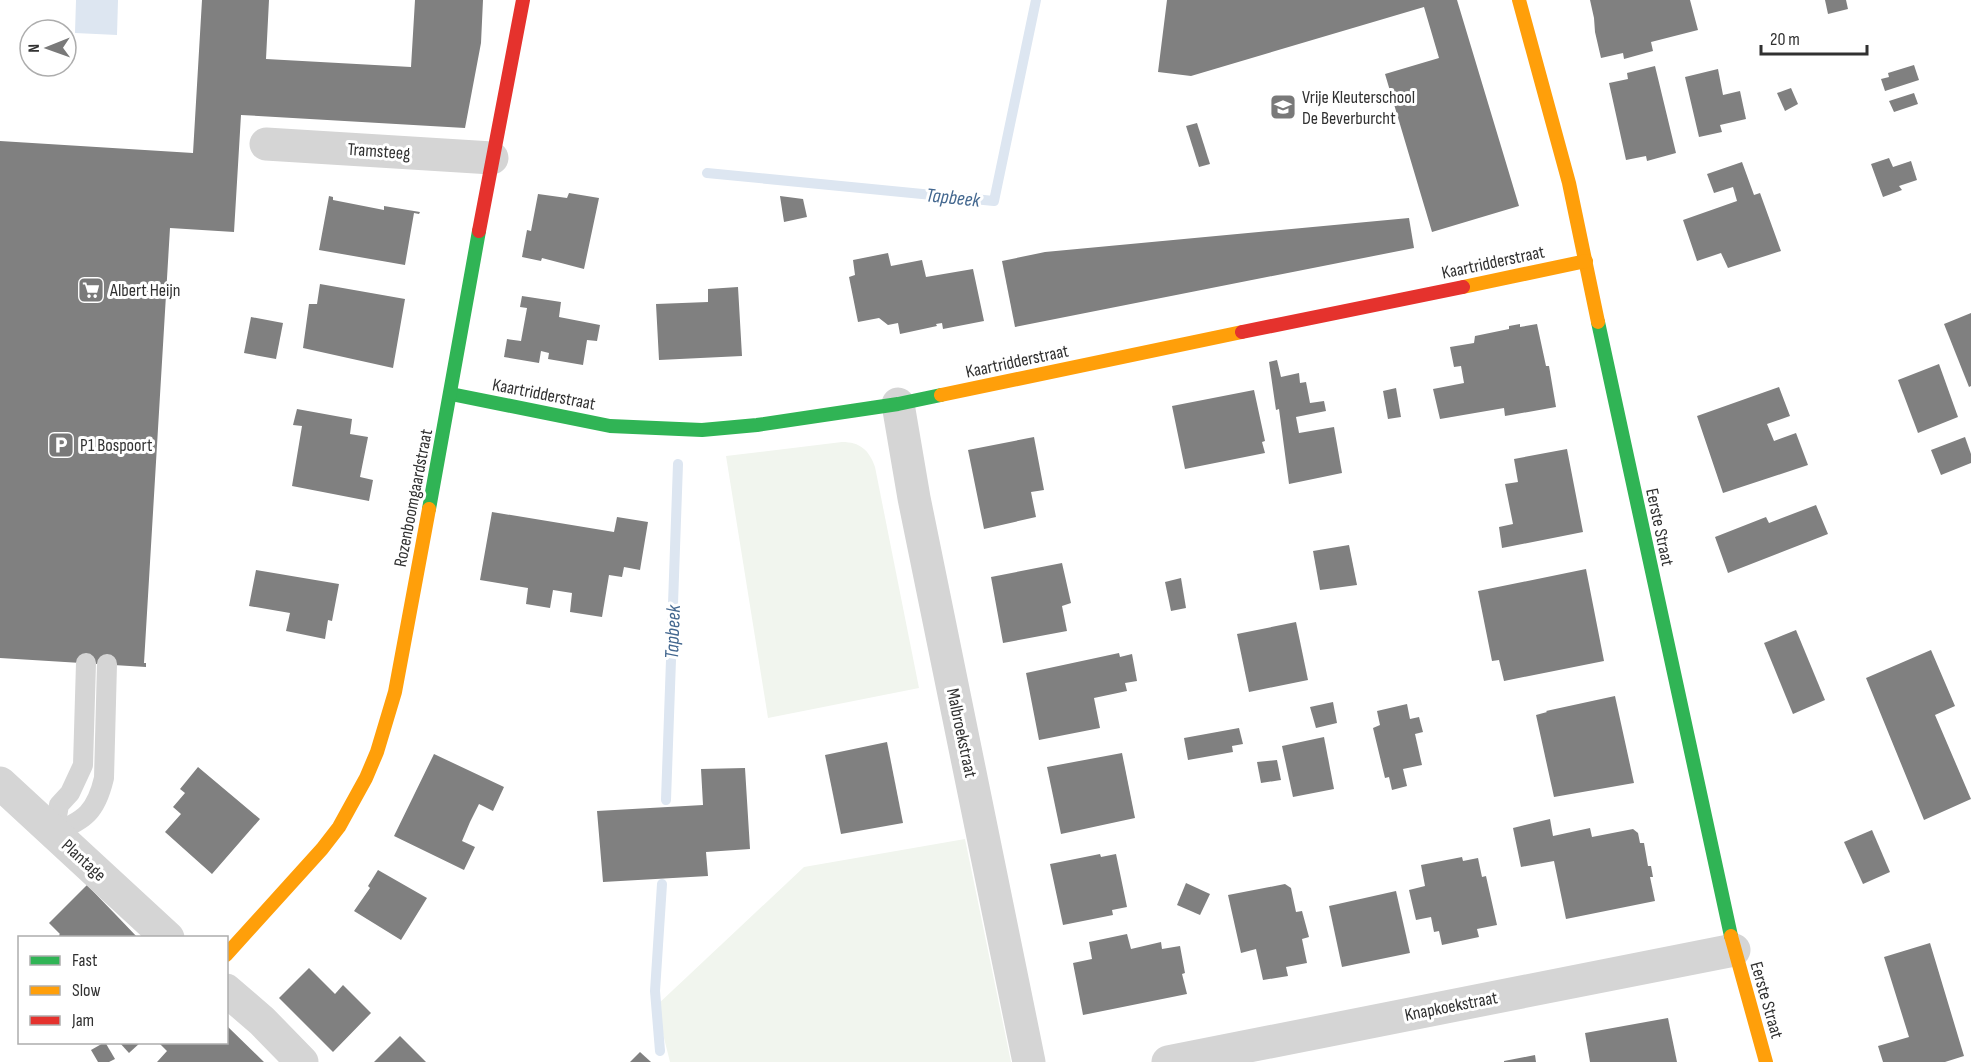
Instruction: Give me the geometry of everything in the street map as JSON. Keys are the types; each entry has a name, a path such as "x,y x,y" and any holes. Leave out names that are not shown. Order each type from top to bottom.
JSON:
{"street":[{"name":"Rozenboomgaardstraat","path":"228,952 322,849 352,803 377,752 395,692 523,0"},
{"name":"Eerste Straat","path":"1519,0 1566,172 1734,950 1766,1062"},
{"name":"Tramsteeg","path":"266,144 492,158"},
{"name":"Kaartridderstraat","path":"451,394 610,426 702,430 757,425 898,404 1586,261"},
{"name":"Malbroekstraat","path":"898,404 914,498 1029,1062"},
{"name":"Plantage","path":"0,783 166,936"},
{"name":"Knapkoekstraat","path":"1168,1062 1734,950"},
{"path":"228,992 262,1021 302,1062"}],"lane":[{"path":"54,833 59,806 70,793 84,765 86,663"},
{"path":"54,833 78,823 90,812 100,796 104,778 107,664"}],"shaded area":[{"path":"76,0 118,0 117,35 78,33 78,18 75,18"},
{"path":"842,442 863,448 875,467 919,688 768,718 726,456"},
{"path":"965,839 1011,1062 670,1062 656,1006 804,867"}],"building":[{"path":"202,0 269,0 266,59 411,67 415,0 483,0 481,43 465,128 241,115 234,232 170,228 144,663 146,667 0,658 0,141 193,153"},
{"path":"1167,0 1457,0 1519,206 1432,232 1385,74 1439,58 1424,7 1191,76 1158,72"},
{"path":"1590,0 1690,0 1698,30 1651,42 1653,51 1624,59 1623,53 1601,58"},
{"path":"1825,0 1846,0 1848,9 1828,14"},
{"path":"1914,65 1919,80 1885,91 1881,79 1889,77 1888,73"},
{"path":"1655,66 1676,153 1647,161 1646,156 1626,160 1609,83 1628,79 1627,73"},
{"path":"1718,69 1723,95 1740,91 1746,119 1720,125 1722,132 1699,137 1685,77"},
{"path":"1791,88 1798,104 1785,111 1777,93"},
{"path":"1914,93 1918,104 1894,112 1889,101"},
{"path":"1197,123 1210,164 1199,167 1186,126"},
{"path":"1889,158 1893,167 1911,161 1917,180 1899,186 1902,190 1883,197 1871,164"},
{"path":"1742,162 1754,195 1760,193 1781,251 1728,268 1721,253 1697,261 1683,220 1737,201 1733,187 1714,193 1707,174"},
{"path":"569,193 599,198 584,269 542,258 541,261 522,257 527,230 531,231 538,194 567,198"},
{"path":"329,196 333,197 333,200 384,210 384,206 420,212 419,214 414,213 405,265 319,250"},
{"path":"780,196 803,199 807,217 784,222"},
{"path":"1409,218 1414,248 1015,327 1002,261 1045,252"},
{"path":"888,253 891,266 922,260 926,277 973,269 984,321 943,329 942,323 900,334 898,323 888,325 879,318 858,322 849,277 855,275 853,260"},
{"path":"320,284 405,299 393,368 303,348 309,304 317,304"},
{"path":"738,287 742,356 659,360 656,304 708,302 708,289"},
{"path":"522,296 561,302 559,317 600,325 597,341 587,340 583,365 548,359 549,353 541,351 539,363 504,357 507,339 521,341 527,308 520,307"},
{"path":"1971,313 1971,386 1969,387 1944,324"},
{"path":"251,317 283,323 276,359 244,353"},
{"path":"1520,324 1520,327 1537,324 1546,366 1549,366 1556,407 1505,416 1504,408 1440,419 1433,389 1464,383 1461,366 1454,367 1450,347 1474,343 1475,336 1509,329 1509,326"},
{"path":"1277,360 1281,377 1299,373 1300,383 1306,382 1310,403 1324,401 1326,411 1296,417 1299,433 1334,427 1342,473 1289,484 1279,409 1276,410 1269,362"},
{"path":"1939,364 1958,417 1918,433 1898,380"},
{"path":"1779,387 1790,416 1767,424 1774,441 1796,433 1808,465 1723,493 1697,416"},
{"path":"1396,388 1401,417 1388,419 1383,391"},
{"path":"1254,390 1265,441 1262,442 1265,453 1185,469 1172,406"},
{"path":"297,409 352,419 350,434 368,437 360,477 373,480 369,501 292,486 302,426 293,425"},
{"path":"1034,437 1044,490 1031,492 1036,517 984,529 968,450"},
{"path":"1965,437 1971,454 1971,463 1941,475 1931,450"},
{"path":"1567,449 1583,532 1502,548 1499,527 1513,524 1505,484 1518,482 1514,459"},
{"path":"1816,505 1828,534 1728,573 1715,537 1766,517 1769,523"},
{"path":"492,512 614,532 617,517 648,522 640,570 624,567 622,577 609,575 602,617 570,612 572,593 553,590 550,608 526,604 528,588 480,580"},
{"path":"1349,545 1357,585 1320,590 1313,551"},
{"path":"1062,563 1071,603 1062,606 1067,631 1003,643 991,577"},
{"path":"1586,569 1604,661 1504,681 1499,660 1492,661 1478,591"},
{"path":"256,570 339,584 332,621 328,620 325,639 286,631 290,613 249,606"},
{"path":"1181,578 1186,608 1171,611 1165,582"},
{"path":"1296,622 1308,680 1249,692 1237,634"},
{"path":"1796,630 1825,700 1793,714 1764,643"},
{"path":"1931,650 1955,706 1935,715 1971,799 1924,820 1866,678"},
{"path":"1119,653 1120,657 1132,654 1137,681 1125,683 1127,691 1094,698 1100,728 1039,740 1026,673"},
{"path":"1615,696 1634,783 1554,797 1536,715"},
{"path":"1333,702 1337,723 1316,728 1310,707"},
{"path":"1407,704 1410,719 1419,717 1423,732 1415,734 1422,765 1403,769 1407,786 1392,790 1389,777 1385,778 1373,728 1380,725 1377,711"},
{"path":"1239,728 1243,744 1232,746 1233,752 1188,760 1184,738"},
{"path":"1324,737 1334,789 1293,797 1282,746"},
{"path":"887,742 903,823 841,834 825,755"},
{"path":"1122,753 1135,818 1061,834 1047,767"},
{"path":"434,754 504,787 493,811 479,804 470,822 462,841 475,847 464,870 394,836"},
{"path":"1277,760 1281,780 1261,783 1257,762"},
{"path":"198,767 260,819 212,874 165,832 181,814 173,807 185,793 180,789"},
{"path":"745,768 750,849 706,852 708,876 603,882 597,811 703,805 701,769"},
{"path":"1550,819 1553,836 1590,828 1592,837 1633,829 1638,833 1640,843 1644,843 1648,866 1651,866 1653,877 1650,877 1655,901 1566,919 1554,861 1521,867 1513,828"},
{"path":"1872,830 1890,872 1863,884 1844,842"},
{"path":"1100,854 1101,857 1116,854 1127,907 1112,910 1113,915 1063,925 1050,864"},
{"path":"1462,857 1463,861 1478,858 1482,877 1486,876 1497,925 1477,929 1479,937 1442,945 1439,931 1434,932 1431,917 1416,920 1409,890 1425,886 1421,865"},
{"path":"378,870 427,898 401,940 354,911 370,888 368,886"},
{"path":"1186,883 1210,894 1200,915 1177,905"},
{"path":"1285,884 1291,888 1296,912 1302,911 1309,937 1302,939 1307,963 1286,967 1288,976 1263,980 1256,949 1241,953 1228,895"},
{"path":"87,885 136,936 60,936 49,923"},
{"path":"1396,891 1410,953 1342,967 1329,906"},
{"path":"1127,934 1131,949 1161,942 1162,949 1180,946 1185,973 1182,974 1187,994 1083,1015 1073,963 1092,959 1089,942"},
{"path":"1930,943 1964,1056 1945,1062 1883,1062 1878,1046 1909,1037 1884,957"},
{"path":"309,968 335,994 343,985 371,1013 333,1052 279,998"},
{"path":"1668,1018 1677,1062 1590,1062 1585,1033"},
{"path":"228,1027 264,1062 157,1062 167,1051 160,1044 228,1044"},
{"path":"400,1036 426,1062 374,1062"},
{"path":"106,1044 115,1059 109,1062 98,1062 91,1050"},
{"path":"121,1044 139,1044 129,1053"},
{"path":"640,1052 651,1062 630,1062"},
{"path":"1535,1055 1536,1062 1504,1062 1504,1061"}],"waterway":[{"name":"Tapbeek","path":"707,173 994,201 1036,0"},
{"name":"Tapbeek","path":"666,800 678,464"},
{"name":"Tapbeek","path":"660,1051 655,991 662,884"}],"traffic: fast":[{"path":"429,509 479,231"},
{"path":"1598,322 1731,936"},
{"path":"451,394 610,426 702,430 757,425 898,404 941,395"}],"traffic: slow":[{"path":"1519,0 1569,183 1598,322"},
{"path":"1463,287 1586,261"},
{"path":"941,395 1242,332"},
{"path":"228,953 322,849 339,827 366,778 377,752 395,692 429,509"},
{"path":"1731,936 1766,1062"}],"traffic: jam":[{"path":"479,231 523,0"},
{"path":"1242,332 1463,287"}],"place":[{"name":"Vrije Kleuterschool De Beverburcht","path":"1283,107"},
{"name":"Albert Heijn","path":"91,290"},
{"name":"P1 Bospoort","path":"61,445"}]}
